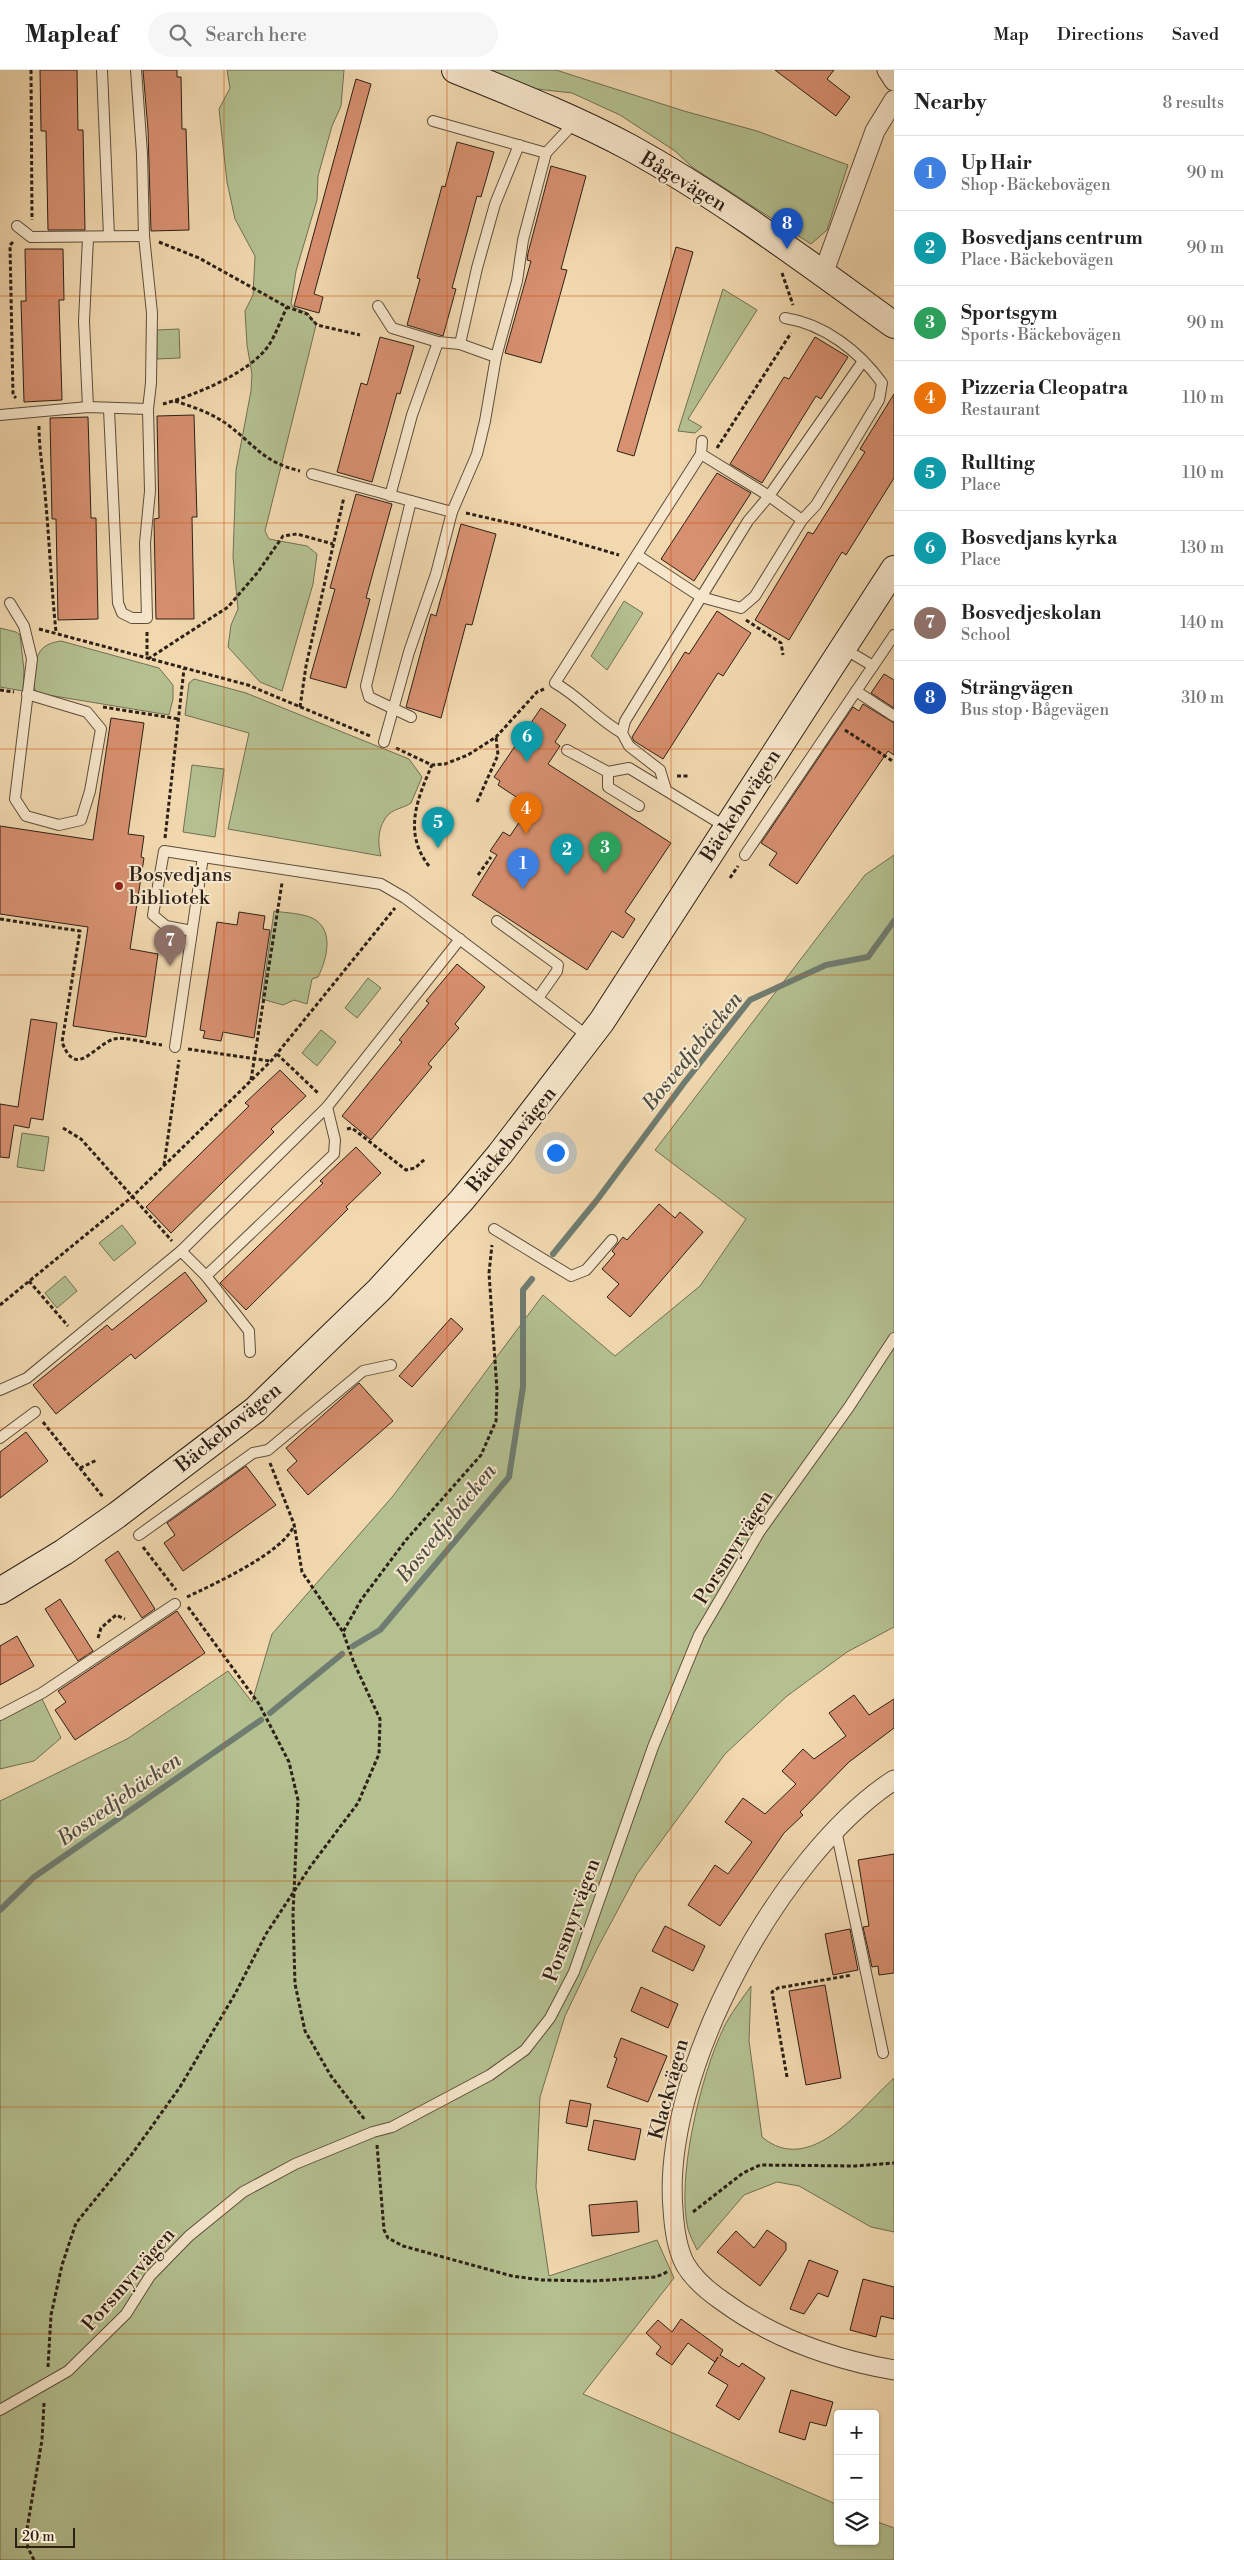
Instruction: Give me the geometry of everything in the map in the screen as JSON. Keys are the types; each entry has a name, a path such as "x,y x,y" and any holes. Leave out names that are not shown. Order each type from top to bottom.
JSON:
{"street":[{"name":"Bågevägen","path":"455,70 575,121 629,148 722,203 894,325"},
{"path":"887,70 894,81"},
{"path":"823,274 875,131 894,100"},
{"name":"Bäckebovägen","path":"0,1591 64,1552 117,1515 255,1410 379,1290 495,1161 590,1038 894,569"},
{"name":"Klackvägen","path":"894,1780 881,1789 836,1829 783,1896 745,1956 715,2013 692,2071 676,2131 670,2182 674,2226 685,2263 706,2289 735,2311 768,2331 822,2353 894,2370"}],"lane":[{"path":"102,70 109,236"},
{"path":"109,409 118,603 122,613 132,618 147,618 145,543 150,491 148,409 151,383 152,313 144,236 142,154 136,70"},
{"path":"433,121 518,146 546,152"},
{"path":"384,742 409,652 436,574 452,512 477,454 485,421 496,357 517,281 523,240 546,152 575,121"},
{"path":"460,344 477,268 495,204 518,146"},
{"path":"20,229 31,237 88,238 144,236"},
{"path":"88,238 84,321 88,407"},
{"path":"378,306 392,328 438,342 460,344 496,357"},
{"path":"636,557 701,597 741,608 755,596 802,520 816,505 879,400 882,383 863,361 836,338 814,324 785,318"},
{"path":"390,496 412,415 438,342"},
{"path":"622,733 625,721 748,521 769,496 863,361"},
{"path":"0,415 88,407 148,409"},
{"path":"666,790 660,770 629,746 622,733 608,725 578,697 555,683 701,454 702,442"},
{"path":"701,454 769,496 802,520"},
{"path":"312,474 452,512"},
{"path":"411,501 366,686 370,697 411,717"},
{"path":"10,603 24,626 32,659 27,694 16,799 26,816 59,825 81,820 90,791 101,729 88,712 27,694"},
{"path":"746,855 894,635"},
{"path":"842,647 873,666"},
{"path":"856,691 894,716"},
{"path":"567,750 608,772 629,768 726,827"},
{"path":"608,772 608,787 639,806"},
{"path":"192,931 166,926 153,916 164,851 381,884 405,898 590,1038"},
{"path":"178,1047 203,857"},
{"path":"497,921 558,965 557,971 538,998"},
{"path":"0,1390 27,1378 181,1251 327,1107 460,939"},
{"path":"206,1276 334,1154 335,1140 327,1107"},
{"path":"494,1229 571,1276 586,1270 612,1240"},
{"path":"181,1251 206,1276 248,1332 250,1352"},
{"name":"Porsmyrvägen","path":"0,2410 44,2383 68,2371 126,2314 150,2276 189,2236 243,2192 295,2164 373,2132 392,2127 490,2075 525,2050 550,2018 574,1972 653,1748 699,1635 760,1531 849,1407 894,1338"},
{"path":"140,1540 253,1453 268,1450 363,1371 391,1365"},
{"path":"0,1438 35,1412"},
{"path":"0,1715 42,1693 179,1602"},
{"path":"836,1829 867,1972 882,2053"}],"path":[{"path":"30,70 33,217 20,229 10,244 13,394 20,406 31,412 39,420 39,451 44,482 48,555 56,632"},
{"path":"144,236 200,258 287,307 307,314 316,325 360,335"},
{"path":"701,454 716,451 799,320 780,268"},
{"path":"148,409 174,401 222,380 250,364 269,345 287,307"},
{"path":"174,401 205,412 228,425 260,454 279,466 312,474"},
{"path":"300,707 344,497 339,482"},
{"path":"452,512 491,517 636,557"},
{"path":"147,659 228,607 258,572 283,536 297,534 333,544"},
{"path":"147,618 147,659"},
{"path":"746,620 781,643 783,655"},
{"path":"24,626 56,632 147,659 248,685 384,742 432,765 445,764 468,755 496,737 537,692 555,683"},
{"path":"164,851 184,669"},
{"path":"88,712 91,706 179,719"},
{"path":"834,723 894,762"},
{"path":"477,802 498,755 496,737"},
{"path":"429,866 417,848 414,822 416,806 432,765"},
{"path":"478,875 491,857"},
{"path":"250,1082 256,1059 283,878"},
{"path":"0,1305 132,1197 271,1061 405,898"},
{"path":"0,919 80,931 62,1042 66,1054 72,1059 81,1059 115,1039 271,1061"},
{"path":"164,1166 178,1047"},
{"path":"276,1054 321,1096 327,1107"},
{"path":"63,1128 81,1139 181,1251"},
{"path":"352,1128 406,1170 415,1168 425,1158"},
{"path":"342,1632 361,1600 406,1540 481,1455 496,1421 497,1390 489,1273 494,1229"},
{"path":"29,1281 77,1337"},
{"path":"35,1412 117,1515"},
{"path":"34,2560 28,2548 26,2534 42,2440 44,2383 52,2315 62,2265 76,2223 132,2154 180,2087 235,1994 266,1934 294,1891 358,1803 379,1754 380,1719 342,1632 302,1572 294,1524 270,1462 268,1450"},
{"path":"80,1468 97,1460"},
{"path":"294,1524 291,1534 262,1556 232,1576 179,1602 259,1704 289,1762 298,1800 294,1891 295,1984 305,2031 331,2076 373,2132 378,2150 384,2230 388,2238 403,2246 512,2276 542,2280 592,2281 656,2277 685,2263"},
{"path":"140,1540 177,1592"},
{"path":"787,2077 772,1992 778,1988 867,1972"},
{"path":"674,2226 743,2173 760,2165 855,2166 894,2163"}],"green space":[{"path":"227,70 344,70 341,106 332,126 318,176 317,200 296,271 291,304 293,307 308,313 316,325 265,531 269,539 307,546 317,554 313,584 282,691 260,682 228,647 231,625 238,609 233,557 236,470 251,391 252,374 247,345 245,311 253,295 255,256 235,219 227,182 219,109 230,88"},
{"path":"488,70 556,70 684,111 757,131 848,165 827,230 811,244 692,167 675,151 620,115 572,93 537,89"},
{"path":"723,289 757,310 688,419 702,427 695,433 678,431"},
{"path":"179,329 180,358 157,359 157,330"},
{"path":"624,601 643,613 607,670 591,656"},
{"path":"0,628 16,632 20,635 24,670 23,691 0,687"},
{"path":"61,641 159,668 173,685 173,699 169,715 36,693 34,675 37,657 45,646"},
{"path":"194,679 246,693 409,759 422,777 411,803 397,809 385,818 379,839 381,856 228,829 249,733 185,715 189,683"},
{"path":"192,765 224,769 215,837 183,832"},
{"path":"894,855 894,1627 847,1652 787,1696 725,1754 637,1874 598,1947 565,2016 540,2097 536,2187 549,2276 657,2240 674,2278 583,2394 834,2503 834,2545 879,2545 879,2522 894,2528 894,2560 0,2560 0,1801 127,1739 228,1671 252,1702 272,1634 393,1496 543,1295 615,1356 700,1286 746,1219 655,1150 865,875"},
{"path":"274,911 308,916 319,923 324,929 327,945 324,962 318,977 312,979 307,1004 294,1000 283,1005 262,999"},
{"path":"368,978 381,988 357,1018 345,1008"},
{"path":"321,1030 336,1042 317,1066 302,1053"},
{"path":"22,1133 49,1137 44,1171 17,1167"},
{"path":"122,1225 136,1243 114,1261 99,1243"},
{"path":"65,1276 77,1291 57,1308 45,1293"},
{"path":"41,1697 61,1738 34,1761 0,1769 0,1720"},
{"path":"751,1986 749,2041 762,2137 780,2147 798,2149 816,2144 850,2121 894,2078 894,2232 871,2227 799,2186 777,2182 744,2195 697,2250 688,2229 685,2208 685,2183 693,2126 699,2098 715,2047 724,2027"}],"building":[{"path":"40,70 77,70 78,130 83,130 85,230 48,230 46,131 41,131"},
{"path":"143,70 177,70 177,77 181,77 182,129 186,129 189,230 151,231 148,130"},
{"path":"775,70 834,70 827,79 850,97 836,116"},
{"path":"356,79 371,84 314,294 323,297 319,313 294,306"},
{"path":"457,142 494,152 481,197 477,196 452,288 456,289 443,336 407,325 420,279 417,278 442,186 445,187"},
{"path":"551,166 586,176 561,269 567,270 541,363 505,353 531,261 527,260 528,253"},
{"path":"676,247 693,252 634,456 617,451"},
{"path":"25,249 63,249 64,300 59,300 62,400 24,402 21,301 26,301"},
{"path":"380,337 414,346 400,394 397,393 372,482 337,472 361,383 367,385"},
{"path":"815,337 848,357 821,399 816,396 762,483 730,464 784,377 789,379"},
{"path":"894,394 894,478 846,555 842,552 789,640 755,620 808,532 813,534 865,452 860,449"},
{"path":"194,415 197,517 192,517 194,619 156,619 154,519 159,518 157,416"},
{"path":"88,417 91,518 96,518 98,619 58,620 56,519 52,519 50,418"},
{"path":"717,473 751,493 694,581 661,559"},
{"path":"356,494 392,504 366,598 370,599 346,688 310,678 335,589 330,588"},
{"path":"461,524 496,534 472,625 466,624 441,718 406,707 431,614 436,616"},
{"path":"717,611 751,633 723,676 718,673 663,759 634,741 632,737 685,652 689,654"},
{"path":"884,674 894,680 894,708 871,693"},
{"path":"863,704 894,723 894,755 888,751 797,884 769,865 777,853 761,843 853,707 859,711"},
{"path":"541,708 566,725 555,742 560,746 548,764 671,843 625,912 635,919 623,938 612,931 587,970 472,895 497,855 490,851 503,832 510,836 530,806 498,785 500,781 494,777"},
{"path":"111,718 144,723 128,834 144,836 141,857 144,858 130,949 158,954 146,1037 73,1026 88,927 0,914 0,826 93,840"},
{"path":"239,912 265,916 263,929 270,930 254,1038 223,1032 221,1041 203,1038 205,1031 200,1030 217,922 237,925"},
{"path":"457,964 485,987 455,1024 459,1028 428,1064 432,1067 371,1140 342,1116 402,1042 399,1040 429,1003 426,1001"},
{"path":"31,1019 57,1023 43,1120 31,1118 29,1128 14,1125 9,1158 0,1157 0,1104 18,1107"},
{"path":"280,1070 306,1096 271,1129 274,1132 171,1233 146,1207 249,1106 245,1103"},
{"path":"356,1147 381,1173 346,1207 348,1209 246,1310 220,1283 323,1183 320,1181"},
{"path":"659,1204 675,1218 680,1212 703,1232 630,1317 607,1297 619,1284 602,1269 615,1254 612,1251 623,1237 627,1240"},
{"path":"185,1272 207,1301 135,1359 131,1354 56,1414 33,1385 107,1325 112,1330"},
{"path":"451,1318 463,1329 412,1387 399,1376"},
{"path":"359,1383 393,1421 308,1495 287,1470 297,1461 286,1448"},
{"path":"26,1432 48,1461 0,1498 0,1452"},
{"path":"246,1466 276,1505 183,1571 164,1543 175,1535 167,1523"},
{"path":"118,1551 155,1609 142,1618 105,1560"},
{"path":"60,1599 93,1651 78,1661 45,1609"},
{"path":"177,1611 205,1653 75,1740 55,1710 66,1702 58,1691"},
{"path":"17,1636 34,1666 0,1685 0,1646"},
{"path":"854,1695 869,1715 894,1699 894,1728 849,1762 800,1812 803,1815 784,1833 720,1926 688,1905 715,1865 728,1874 752,1842 725,1822 743,1798 765,1814 796,1784 782,1771 803,1749 814,1759 846,1736 829,1713"},
{"path":"894,1854 894,1973 879,1975 878,1966 872,1967 863,1927 869,1926 858,1860"},
{"path":"665,1926 705,1946 693,1971 652,1951"},
{"path":"850,1929 858,1970 833,1975 825,1934"},
{"path":"825,1985 841,2078 806,2085 789,1991"},
{"path":"641,1987 678,2004 668,2028 631,2011"},
{"path":"621,2038 667,2056 648,2102 607,2087 617,2058 614,2057"},
{"path":"570,2100 591,2104 587,2127 566,2123"},
{"path":"594,2120 641,2129 635,2160 588,2150"},
{"path":"637,2201 639,2232 592,2236 589,2205"},
{"path":"767,2230 786,2243 786,2250 760,2286 717,2252 736,2231 754,2248"},
{"path":"809,2260 838,2271 828,2297 818,2293 804,2314 790,2309"},
{"path":"863,2279 894,2287 894,2319 881,2316 876,2337 850,2330"},
{"path":"681,2319 723,2350 720,2355 739,2367 742,2363 765,2378 739,2420 716,2406 728,2385 708,2373 715,2362 688,2343 672,2365 656,2354 661,2347 646,2333 658,2320 672,2332"},
{"path":"791,2390 833,2402 826,2426 810,2422 805,2440 779,2432"}],"waterway":[{"name":"Bosvedjebäcken","path":"553,1254 597,1200 684,1083 750,1000 826,965 868,957 894,921"},
{"name":"Bosvedjebäcken","path":"353,1646 380,1630 509,1477 523,1387 523,1290 532,1279"},
{"name":"Bosvedjebäcken","path":"270,1713 342,1654"},
{"name":"Bosvedjebäcken","path":"0,1910 34,1877 261,1720"}],"place":[{"name":"Strängvägen","path":"787,249"},
{"name":"Bosvedjans kyrka","path":"527,762"},
{"name":"Pizzeria Cleopatra","path":"526,834"},
{"name":"Rullting","path":"438,848"},
{"name":"Sportsgym","path":"605,873"},
{"name":"Bosvedjans centrum","path":"567,875"},
{"name":"Bosvedjans bibliotek","path":"119,886"},
{"name":"Up Hair","path":"523,889"},
{"name":"Bosvedjeskolan","path":"170,966"}]}
